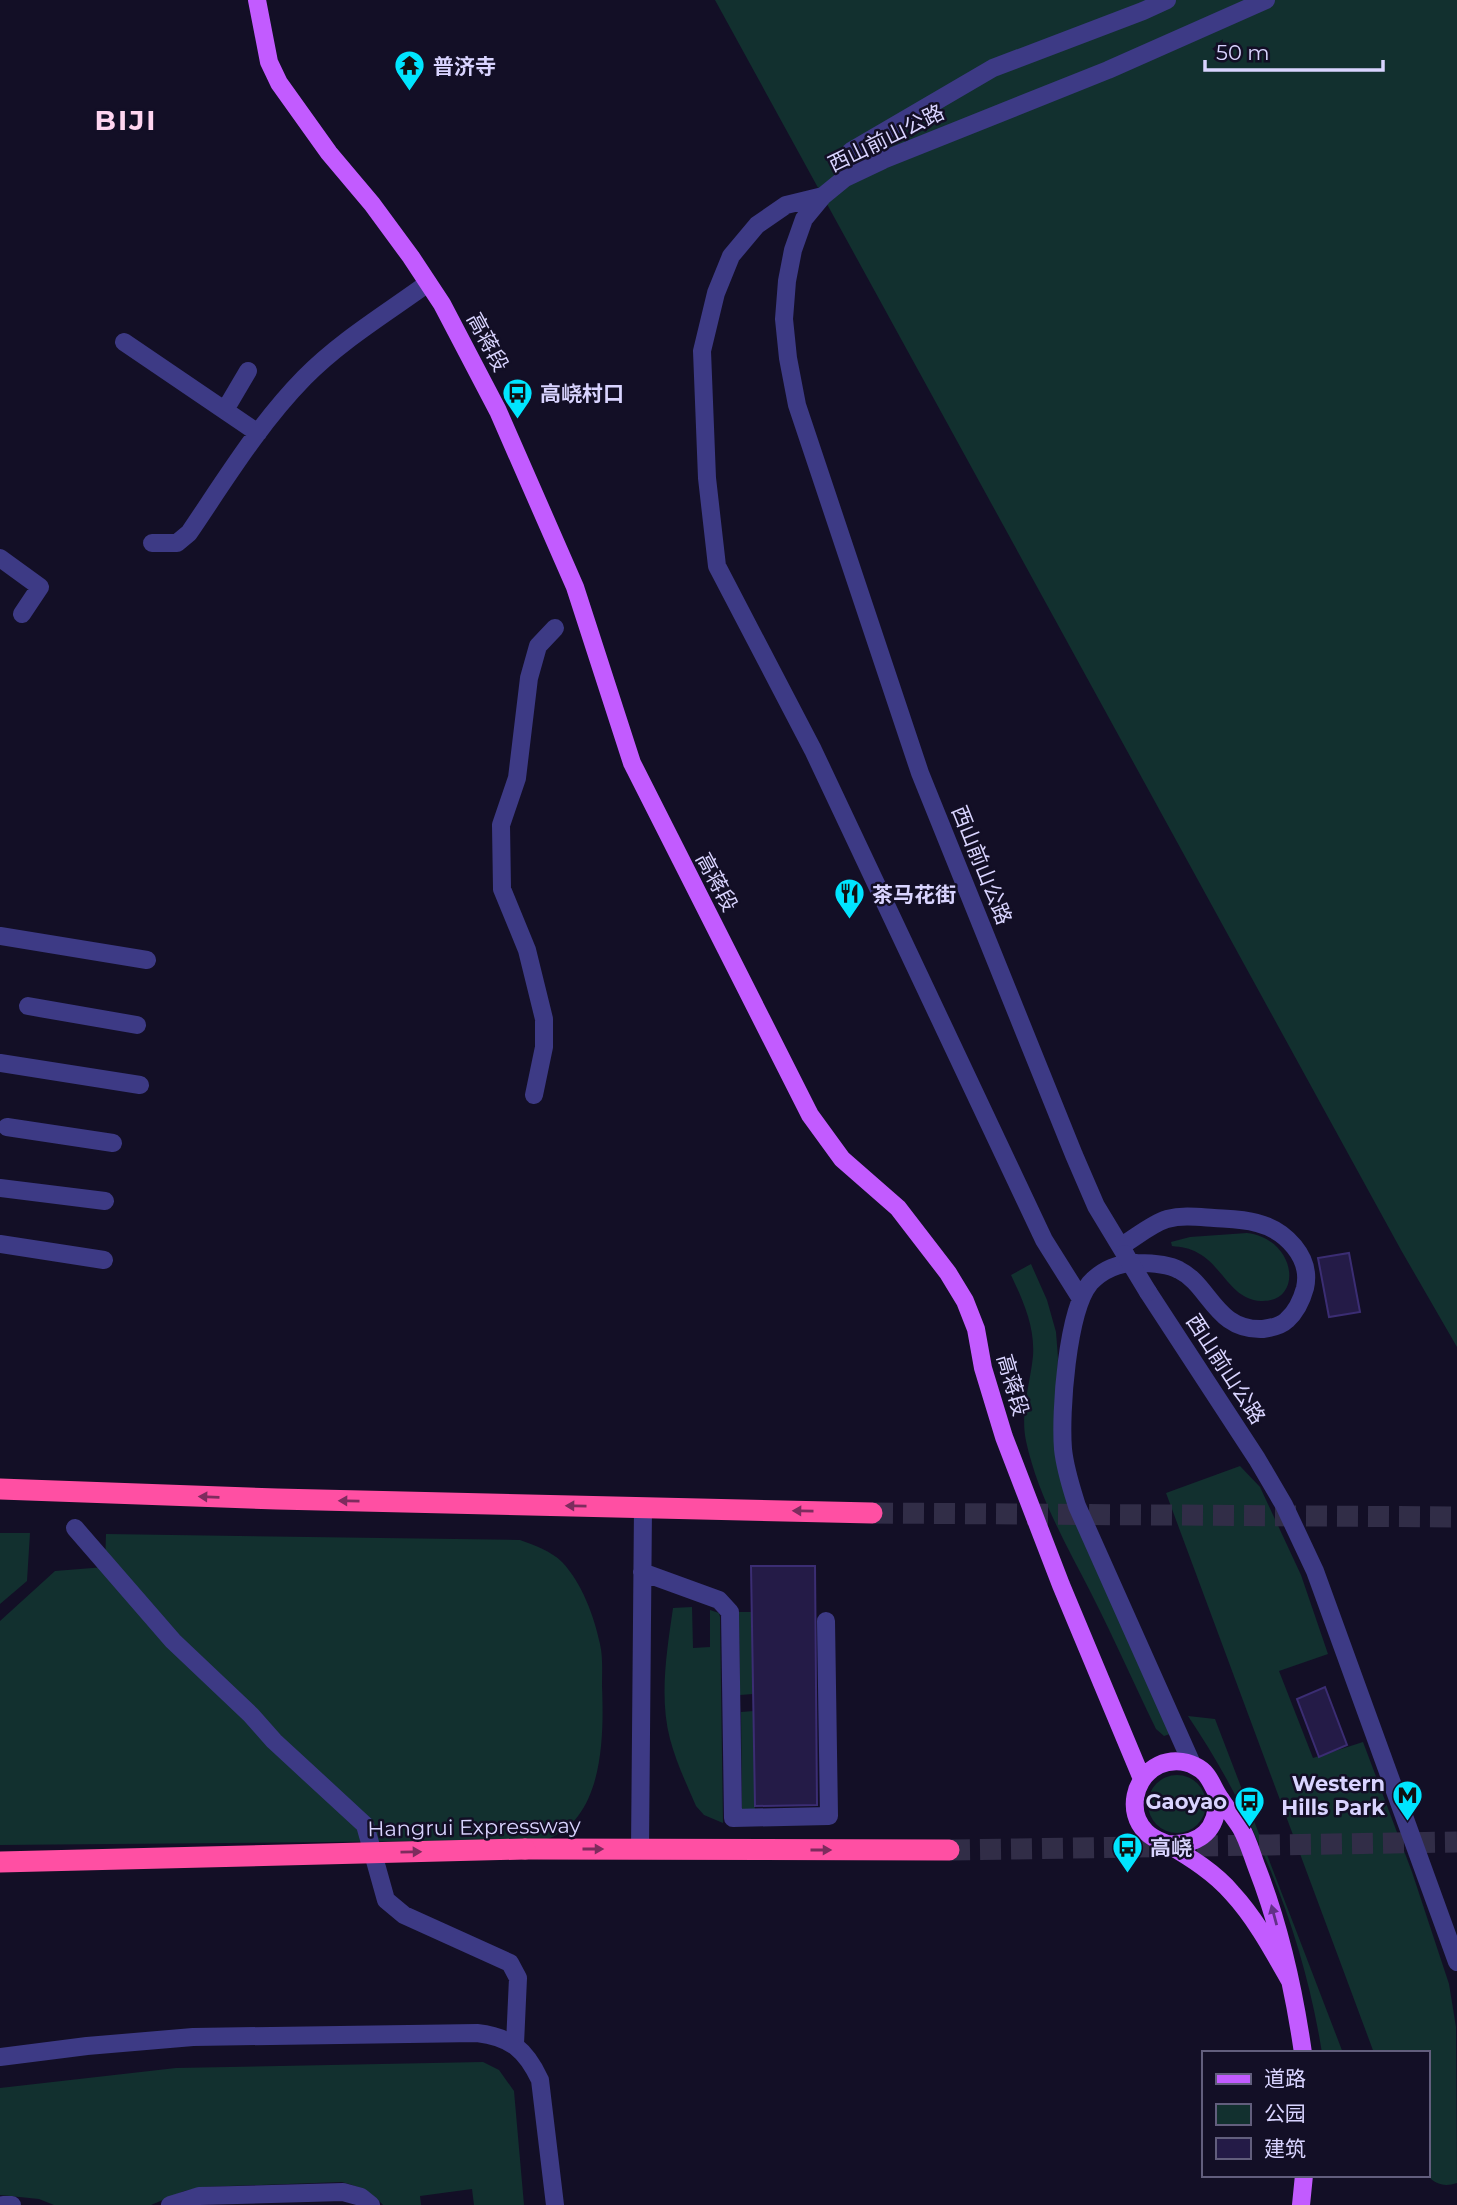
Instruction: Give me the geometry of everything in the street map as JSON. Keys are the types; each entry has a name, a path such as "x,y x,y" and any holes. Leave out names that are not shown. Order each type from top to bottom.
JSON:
{"highway":[{"path":"0,1489 277,1499 872,1513"},
{"name":"Hangrui Expressway","path":"0,1864 525,1849 949,1850"}],"main road":[{"name":"高蒋段","path":"257,0 269,62 279,83 328,153 372,204 428,283 442,304 498,411 575,587 632,763 810,1115 842,1159 898,1208 948,1273 965,1301 976,1329 983,1368 1004,1437 1142,1779"},
{"path":"1167,1844 1181,1845 1195,1841 1206,1833 1214,1822 1218,1809 1213,1782 1204,1771 1192,1764 1178,1761 1164,1763 1152,1769 1142,1779 1136,1791 1134,1804 1137,1818 1144,1830 1154,1839 1167,1844 1214,1875 1233,1893 1262,1932 1290,1981"},
{"path":"1217,1795 1242,1830 1272,1906 1290,1981 1303,2051"},
{"path":"1301,2205 1304,2177"}],"street":[{"path":"845,178 852,151 993,68 1167,0"},
{"name":"西山前山公路","path":"1266,0 1108,70 973,122 845,178 823,196 804,219 793,250 787,281 785,332 797,405 920,773 1074,1155 1096,1206 1284,1505 1315,1571 1457,1962"},
{"path":"823,196 786,205 757,225 731,256 716,293 702,351 707,478 718,566 813,750 1044,1240 1081,1299"},
{"path":"152,543 177,543 190,533 258,433 313,370 337,349 428,283"},
{"path":"124,342 258,433"},
{"path":"225,410 248,371"},
{"path":"0,558 40,587 22,614"},
{"path":"534,1095 544,1046 544,1019 527,950 502,889 501,825 517,778 528,678 538,646 555,628"},
{"path":"0,936 147,960"},
{"path":"28,1006 136,1025"},
{"path":"0,1063 140,1085"},
{"path":"7,1127 113,1143"},
{"path":"0,1188 105,1201"},
{"path":"1123,1250 1164,1220 1189,1216 1257,1223 1275,1230 1292,1243 1304,1261 1307,1280 1302,1298 1286,1322 1272,1328 1256,1329 1238,1324 1223,1315 1193,1280 1178,1269 1136,1262 1118,1265 1103,1271 1090,1284 1081,1299 1075,1319 1062,1401 1063,1452 1068,1478 1077,1506 1192,1764"},
{"path":"0,1244 104,1260"},
{"path":"640,1849 643,1507"},
{"path":"75,1528 173,1641 251,1715 274,1741 365,1825 386,1900 404,1914 510,1963 518,1978 515,2044"},
{"path":"642,1572 719,1600 730,1612 733,1818 829,1816 826,1622"},
{"path":"0,1864 375,1859"},
{"path":"0,2057 193,2037 477,2033 494,2035 515,2044 531,2062 540,2080 555,2205"},
{"path":"170,2205 199,2196 246,2200 343,2192 361,2197 371,2205"},
{"path":"3,2205 12,2205"}],"green space":[{"path":"715,0 1457,0 1457,1347 1401,1250"},
{"path":"1247,1233 1264,1238 1276,1246 1285,1258 1289,1282 1284,1292 1275,1299 1261,1301 1242,1295 1206,1258 1192,1250 1172,1246 1171,1242 1190,1237"},
{"path":"1031,1264 1047,1300 1056,1332 1058,1358 1054,1426 1170,1734 1164,1736 1156,1729 1063,1538 1031,1461 1024,1420 1033,1356 1032,1334 1024,1304 1011,1275"},
{"path":"1240,1466 1260,1487 1301,1575 1328,1654 1279,1671 1313,1758 1363,1742 1412,1872 1449,1984 1456,2027 1457,2183 1441,2184 1429,2177 1429,2051 1373,2051 1166,1493"},
{"path":"0,1533 30,1533 27,1581 0,1604"},
{"path":"106,1534 520,1540 548,1552 569,1570 581,1590 594,1622 602,1654 600,1752 589,1796 579,1815 564,1830 545,1840 0,1845 0,1621 55,1571 105,1567"},
{"path":"692,1607 693,1648 710,1647 710,1610 719,1613 720,1617 723,1823 704,1815 696,1806 675,1756 667,1723 665,1674 673,1608"},
{"path":"739,1612 752,1612 753,1694 740,1695"},
{"path":"754,1711 755,1811 742,1812 741,1712"},
{"path":"1188,1716 1215,1719 1342,2051 1322,2051 1314,2008 1289,1920 1255,1835 1213,1755"},
{"path":"1177,1775 1188,1777 1201,1788 1206,1804 1204,1815 1193,1828 1177,1833 1166,1831 1153,1820 1148,1804 1150,1793 1161,1780"},
{"path":"483,2062 499,2070 514,2091 524,2205 474,2205 472,2189 420,2196 421,2205 383,2205 365,2190 342,2182 203,2187 184,2191 151,2205 54,2205 39,2199 0,2195 0,2088 176,2068"}],"building":[{"path":"1349,1253 1360,1312 1329,1317 1318,1258"},
{"path":"751,1566 815,1566 817,1805 755,1806"},
{"path":"1325,1687 1347,1745 1319,1757 1297,1699"}],"tunnel":[{"path":"872,1513 1457,1517"},
{"path":"949,1850 1457,1842"}],"place":[{"name":"普济寺","path":"410,93"},
{"name":"高峣村口","path":"517,420"},
{"name":"茶马花街","path":"849,921"},
{"name":"Western Hills Park","path":"1408,1822"},
{"name":"Gaoyao","path":"1250,1828"},
{"name":"高峣","path":"1127,1874"}],"district":[{"name":"BIJI","path":"126,120"}]}
